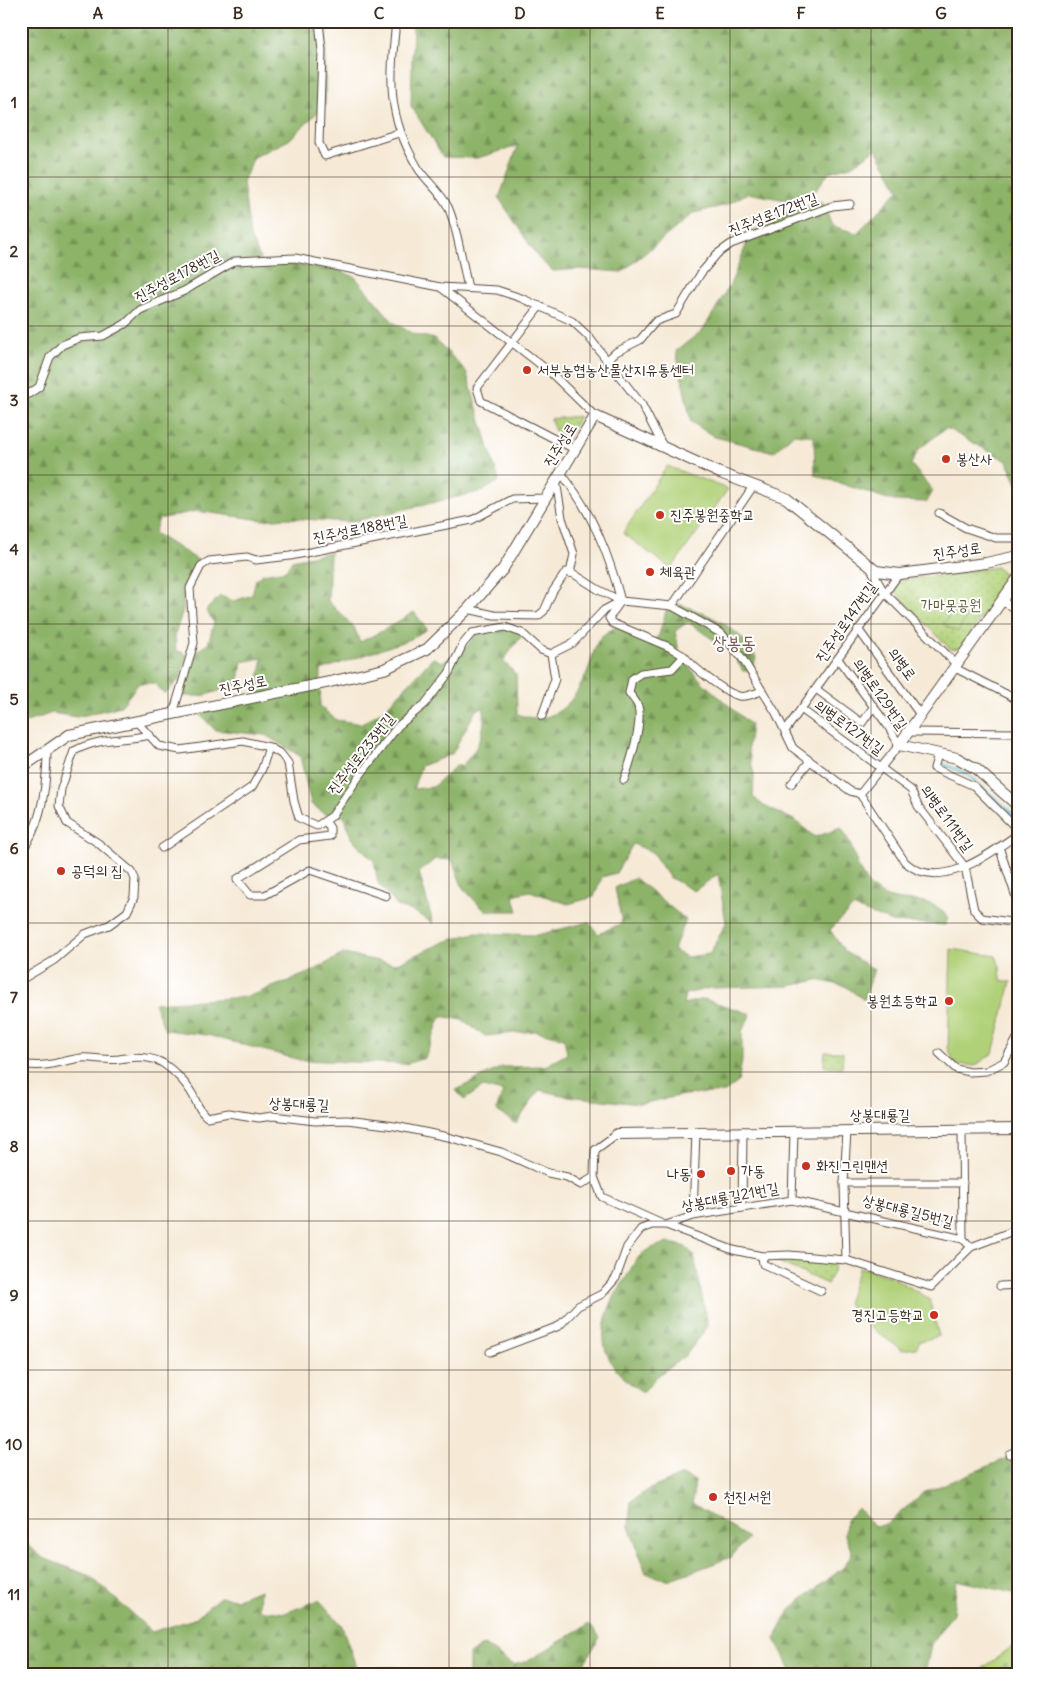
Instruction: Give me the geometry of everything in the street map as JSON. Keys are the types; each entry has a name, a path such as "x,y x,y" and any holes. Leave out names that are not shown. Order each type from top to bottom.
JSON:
{"main road":[{"name":"진주성로","path":"21,768 68,735 330,682 384,669 427,649 468,609 503,569 595,416 664,448 786,498 876,571 900,574 986,563 1018,556"},
{"path":"1015,804 975,768 957,758 899,745 1018,578"},
{"name":"상봉대룡길","path":"617,1134 696,1131 1018,1129"}],"street":[{"path":"319,21 322,50 319,143 325,156 399,133"},
{"path":"396,21 391,73 392,106 399,133 419,169 448,206 468,288"},
{"name":"진주성로172번길","path":"606,361 616,352 640,340 656,321 676,314 701,272 717,254 731,244 825,208 850,204"},
{"name":"진주성로178번길","path":"21,399 39,387 50,357 62,346 79,338 103,336 124,324 140,310 184,291 235,261 295,258 440,287 497,290 540,306 572,321 588,336 606,361"},
{"name":"진주성로178번길","path":"440,287 550,372 595,416"},
{"path":"540,306 477,388 481,401 576,450"},
{"path":"606,361 642,404 664,448"},
{"path":"558,477 562,518 574,554 570,573"},
{"path":"558,477 578,496 597,529 611,562 621,601 609,618 612,623 668,647 684,656 695,669 739,696 748,696 762,691"},
{"path":"672,606 754,485"},
{"name":"진주성로188번길","path":"173,714 194,643 190,588 201,566 211,560 247,557 256,560 290,556 472,520 512,499 546,498"},
{"path":"939,513 966,528 996,538 1018,538"},
{"path":"870,566 884,592 956,666 1018,700"},
{"path":"468,609 494,614 538,616 544,612 553,591 566,572 570,573 621,601 672,606 722,634 742,658 793,748 850,791 860,794 899,745"},
{"name":"진주성로147번길","path":"785,731 896,574 900,574"},
{"path":"542,716 555,678 551,654 573,643 604,610 621,601"},
{"path":"1002,602 1018,609"},
{"name":"진주성로233번길","path":"386,896 310,870 265,895 250,895 237,879 299,840 330,836 330,828 326,822 398,726 425,704 449,674 463,644 472,633 505,627 522,633 541,650 551,654"},
{"name":"의병로","path":"858,629 921,716"},
{"path":"624,780 636,739 639,715 637,704 629,693 632,679 641,673 672,669 684,656"},
{"name":"의병로129번길","path":"838,658 874,706 899,745"},
{"path":"816,689 862,723 874,706"},
{"name":"의병로127번길","path":"801,709 882,768"},
{"path":"136,721 150,734 159,746 180,750 243,741 269,747 281,754 288,763 294,801 299,818 316,826 326,822"},
{"path":"910,732 1018,733"},
{"path":"21,980 53,961 84,934 110,925 127,912 134,897 135,879 132,872 98,843 66,823 59,806 60,798 74,751 87,744 113,738 133,738 150,734"},
{"path":"162,848 252,788 262,769 269,747"},
{"path":"21,852 31,839 38,820 47,774 47,749"},
{"path":"938,754 934,768 974,786 1018,832"},
{"path":"791,784 810,761"},
{"name":"의병로111번길","path":"882,768 911,790 918,806 966,866 974,910 982,918 1018,923"},
{"path":"1015,804 1018,791"},
{"name":"의병로111번길","path":"860,794 905,862 914,870 926,875 966,866 999,847 1018,832"},
{"name":"의병로111번길","path":"999,847 1018,903"},
{"path":"939,1053 956,1070 970,1072 986,1071 1004,1062 1018,1037"},
{"name":"상봉대룡길","path":"21,1070 28,1065 47,1066 81,1058 119,1059 128,1056 151,1059 164,1064 180,1079 191,1092 199,1110 207,1117 229,1113 258,1118 273,1116 315,1121 347,1120 395,1126 448,1137 501,1152 548,1173 567,1177 581,1185 594,1177 596,1150 617,1134"},
{"path":"846,1260 844,1183 847,1130"},
{"name":"상봉대룡길5번길","path":"962,1130 963,1239"},
{"path":"693,1216 696,1131"},
{"path":"742,1208 743,1131"},
{"name":"상봉대룡길21번길","path":"490,1352 559,1326 578,1306 602,1294 616,1278 627,1247 641,1229 652,1225 666,1225 693,1216 792,1200 794,1131"},
{"path":"594,1177 602,1197 637,1214 733,1250 762,1256 789,1255 846,1260 932,1286 971,1247 1018,1229"},
{"name":"상봉대룡길5번길","path":"844,1183 963,1183"},
{"name":"상봉대룡길5번길","path":"792,1200 846,1210 963,1239 971,1247"},
{"path":"762,1256 763,1264 820,1291"},
{"path":"1000,1286 1018,1285"},
{"path":"1009,1454 1018,1450"}],"green space":[{"path":"21,21 323,21 326,30 325,105 289,140 254,157 243,182 250,237 262,262 338,270 355,277 393,322 413,334 435,339 466,371 499,481 483,491 350,522 287,518 263,520 196,511 159,519 154,533 198,560 184,589 183,610 175,634 176,650 187,655 180,679 165,694 154,683 139,683 121,706 77,717 52,713 21,724"},
{"path":"413,21 1018,21 1018,486 1007,461 946,428 919,449 911,464 933,491 927,502 894,501 815,475 814,436 793,434 774,452 715,437 691,422 676,351 703,330 731,283 749,238 766,221 822,201 832,226 857,233 899,190 876,149 851,166 829,172 816,190 786,200 748,193 726,205 694,213 622,272 580,269 553,271 539,259 499,198 518,146 477,158 443,157 411,106"},
{"path":"579,416 568,439 555,431 550,419"},
{"path":"667,466 728,489 671,569 623,533"},
{"path":"330,552 328,601 354,627 360,642 414,612 427,629 411,639 321,670 320,706 336,720 362,724 386,708 433,658 442,662 464,650 478,632 511,624 524,633 503,661 516,674 517,714 542,718 552,715 570,702 583,682 600,638 619,625 652,642 659,635 669,601 694,609 719,621 741,637 749,646 756,658 752,671 743,671 731,652 688,622 675,631 680,656 703,683 751,725 748,748 754,775 753,797 764,806 794,820 815,837 841,828 865,880 871,887 888,897 933,905 948,918 945,925 892,922 853,907 830,930 845,952 874,969 864,1000 845,986 817,980 790,986 710,988 685,994 683,1004 704,999 751,1014 742,1031 742,1061 738,1082 725,1092 684,1095 639,1104 567,1096 539,1090 516,1124 496,1110 503,1092 483,1087 464,1100 456,1090 502,1067 545,1066 567,1054 564,1038 536,1031 485,1036 463,1020 441,1016 425,1058 405,1064 300,1060 207,1035 165,1030 154,1003 247,997 311,972 343,954 395,964 444,942 474,933 537,935 589,922 598,934 622,923 615,888 635,878 686,920 673,950 687,957 710,954 726,923 718,874 694,891 669,877 652,852 633,844 616,873 602,877 594,897 568,904 530,891 513,895 518,911 485,911 463,888 452,860 435,859 419,872 433,923 413,911 398,907 378,883 374,861 353,840 344,816 325,814 311,804 300,756 265,735 215,730 199,714 256,696 263,658 242,662 239,681 236,686 202,696 181,696 195,652 208,644 214,623 206,610 220,596 234,601 252,595 256,579 263,574 286,570 292,560","holes":["484,708 480,741 461,767 458,764 433,787 413,789 421,766 452,754 476,710"]},
{"name":"가마못공원","path":"997,567 1005,574 1006,583 960,648 950,649 893,589 897,581"},
{"path":"952,608 967,616 958,632 944,625"},
{"path":"951,949 996,956 1000,967 1001,980 1011,982 993,1053 975,1066 955,1064 948,1048"},
{"path":"825,1052 843,1052 842,1067 824,1066"},
{"path":"667,1242 686,1247 694,1256 708,1326 686,1355 656,1377 643,1392 615,1368 607,1355 604,1327 608,1311 615,1296 637,1259 647,1250"},
{"path":"774,1260 835,1261 833,1272 827,1284"},
{"path":"859,1267 894,1278 929,1299 939,1336 920,1341 916,1348 902,1350 859,1319 847,1303"},
{"path":"1008,1458 1015,1463 1018,1461 1018,1589 1013,1593 957,1580 953,1613 931,1644 925,1675 794,1675 775,1639 791,1608 844,1567 852,1553 845,1535 846,1520 858,1508 875,1527 887,1524 923,1493"},
{"path":"682,1475 695,1481 692,1503 748,1538 731,1557 667,1580 646,1573 629,1526 631,1501 650,1489"},
{"path":"21,1539 43,1558 90,1576 152,1632 194,1619 220,1597 237,1599 260,1590 259,1610 285,1613 319,1600 341,1624 358,1672 392,1667 408,1669 426,1675 21,1675"},
{"path":"589,1624 600,1637 585,1662 586,1675 469,1674 469,1654 484,1645 513,1665 528,1661"},
{"path":"1018,1642 1018,1675 974,1675"}],"waterway":[{"path":"943,764 967,774 1018,818"}],"place":[{"name":"서부농협농산물산지유통센터","path":"527,370"},
{"name":"봉산사","path":"946,459"},
{"name":"진주봉원중학교","path":"660,515"},
{"name":"체육관","path":"650,572"},
{"name":"공덕의 집","path":"61,871"},
{"name":"봉원초등학교","path":"949,1001"},
{"name":"화진그린맨션","path":"806,1166"},
{"name":"가동","path":"731,1171"},
{"name":"나동","path":"701,1174"},
{"name":"경진고등학교","path":"934,1315"},
{"name":"천진서원","path":"713,1497"}],"district":[{"name":"상봉동","path":"734,643"}]}
